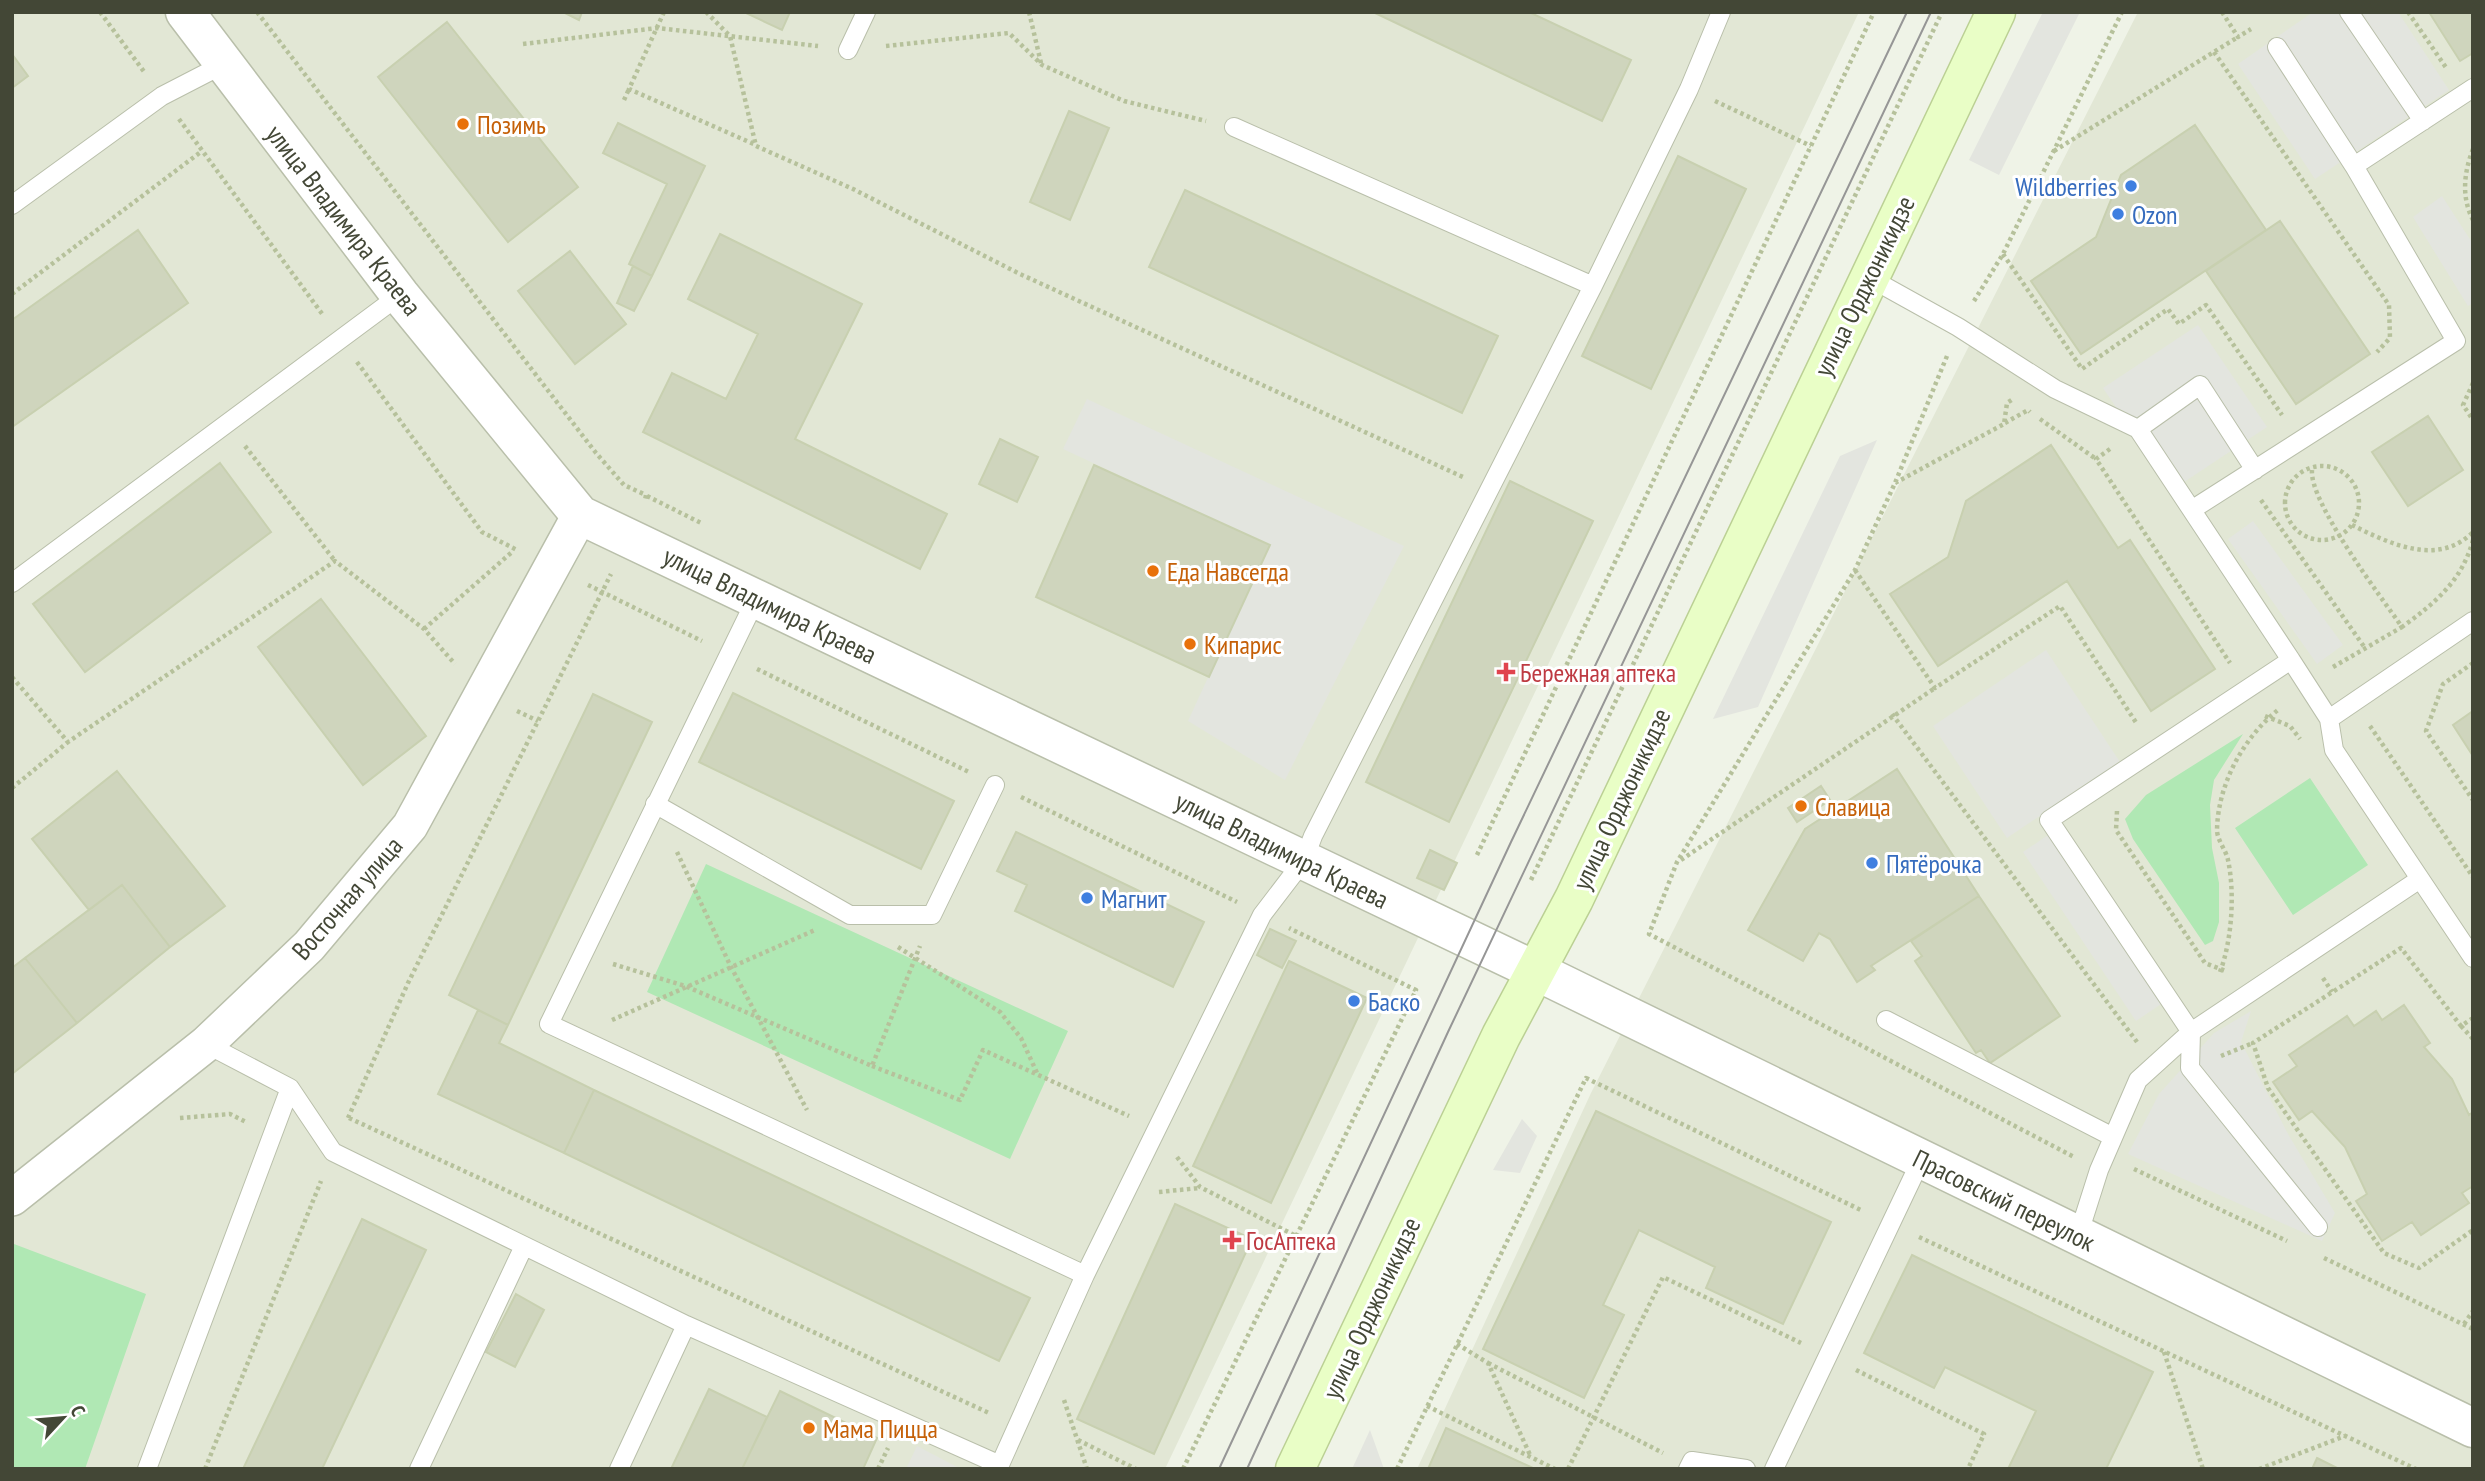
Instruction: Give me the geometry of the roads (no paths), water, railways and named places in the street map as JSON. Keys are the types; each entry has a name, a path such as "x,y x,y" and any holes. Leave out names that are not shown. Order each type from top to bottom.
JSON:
{"main road":[{"name":"улица Орджоникидзе","path":"1295,1469 1996,12"}],"street":[{"name":"улица Владимира Краева","path":"185,12 400,295 580,515 1536,971"},
{"name":"Восточная улица","path":"12,1198 206,1044 309,946 410,826 580,515"},
{"name":"Прасовский переулок","path":"1536,971 2473,1428"}],"lane":[{"path":"848,50 866,12"},
{"path":"206,1044 290,1088 333,1152 686,1325 999,1467 1085,1275 1262,915 1304,860 1313,836 1593,286 1689,89 1721,12"},
{"path":"2349,12 2423,121"},
{"path":"2193,509 2464,342 2277,47"},
{"path":"12,205 162,96 224,64"},
{"path":"2354,166 2473,88"},
{"path":"1234,127 1593,286"},
{"path":"1868,277 1958,327 2043,382 2138,429 2329,719 2334,750 2473,958"},
{"path":"12,583 400,295"},
{"path":"2138,429 2200,385 2250,473"},
{"path":"756,599 549,1024 1085,1275"},
{"path":"2329,719 2473,621"},
{"path":"2291,660 2049,820 2191,1032 2190,1068 2318,1227"},
{"path":"654,804 850,915 932,915 995,785"},
{"path":"2078,1236 2113,1137 2138,1080 2191,1032 2420,879"},
{"path":"1886,1020 2113,1137"},
{"path":"147,1469 290,1088"},
{"path":"1774,1469 1921,1160"},
{"path":"419,1469 524,1246"},
{"path":"619,1469 686,1325"},
{"path":"1688,1468 1692,1461 1746,1469"}],"tram line":[{"path":"1219,1469 1511,842 1907,12"},
{"path":"1247,1469 1448,1032 1931,12"}],"place":[{"name":"Позимь","path":"463,124"},
{"name":"Wildberries","path":"2131,186"},
{"name":"Ozon","path":"2118,214"},
{"name":"Еда Навсегда","path":"1153,571"},
{"name":"Кипарис","path":"1190,644"},
{"name":"Бережная аптека","path":"1506,672"},
{"name":"Славица","path":"1801,806"},
{"name":"Пятёрочка","path":"1872,863"},
{"name":"Магнит","path":"1087,898"},
{"name":"Баско","path":"1354,1001"},
{"name":"ГосАптека","path":"1232,1240"},
{"name":"Мама Пицца","path":"809,1428"}]}
